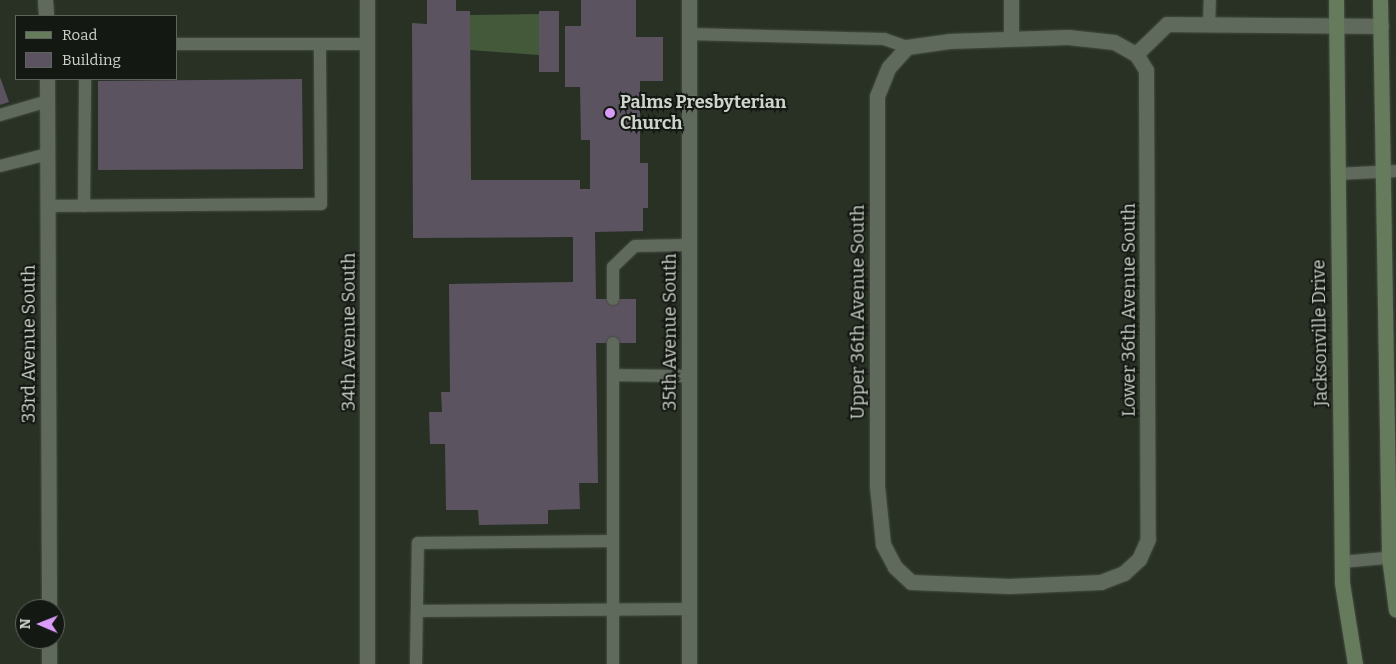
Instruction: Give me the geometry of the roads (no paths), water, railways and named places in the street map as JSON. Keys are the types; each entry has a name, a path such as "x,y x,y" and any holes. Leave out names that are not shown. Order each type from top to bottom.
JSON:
{"street":[{"path":"45,0 46,15"},
{"name":"34th Avenue South","path":"367,0 367,664"},
{"name":"35th Avenue South","path":"689,0 689,664"},
{"path":"1011,0 1011,38"},
{"name":"Jacksonville Drive","path":"1336,0 1342,562 1355,664"},
{"path":"1380,0 1389,171 1393,557 1396,610"},
{"path":"907,47 1011,38 1114,42 1136,54 1167,24 1381,26"},
{"name":"Upper 36th Avenue South","path":"907,47 889,67 877,96 877,486 883,544 895,567 911,582 1009,586"},
{"name":"Lower 36th Avenue South","path":"1009,586 1101,582 1124,574 1139,559 1148,539 1147,89 1146,70 1136,54"},
{"name":"33rd Avenue South","path":"47,80 49,599"},
{"path":"49,649 49,664"}],"lane":[{"path":"1209,24 1210,0"},
{"path":"689,34 884,38 907,47"},
{"path":"178,44 367,44"},
{"path":"48,206 321,204 320,44"},
{"path":"84,206 85,80"},
{"path":"0,115 48,101"},
{"path":"0,166 48,154"},
{"path":"1337,174 1389,171"},
{"path":"613,299 613,267 635,246 689,246"},
{"path":"613,343 613,664"},
{"path":"613,375 689,376"},
{"path":"416,664 418,543 613,541"},
{"path":"1342,562 1393,557"},
{"path":"417,611 689,609"}],"place":[{"name":"Palms Presbyterian Church","path":"610,113"}]}
